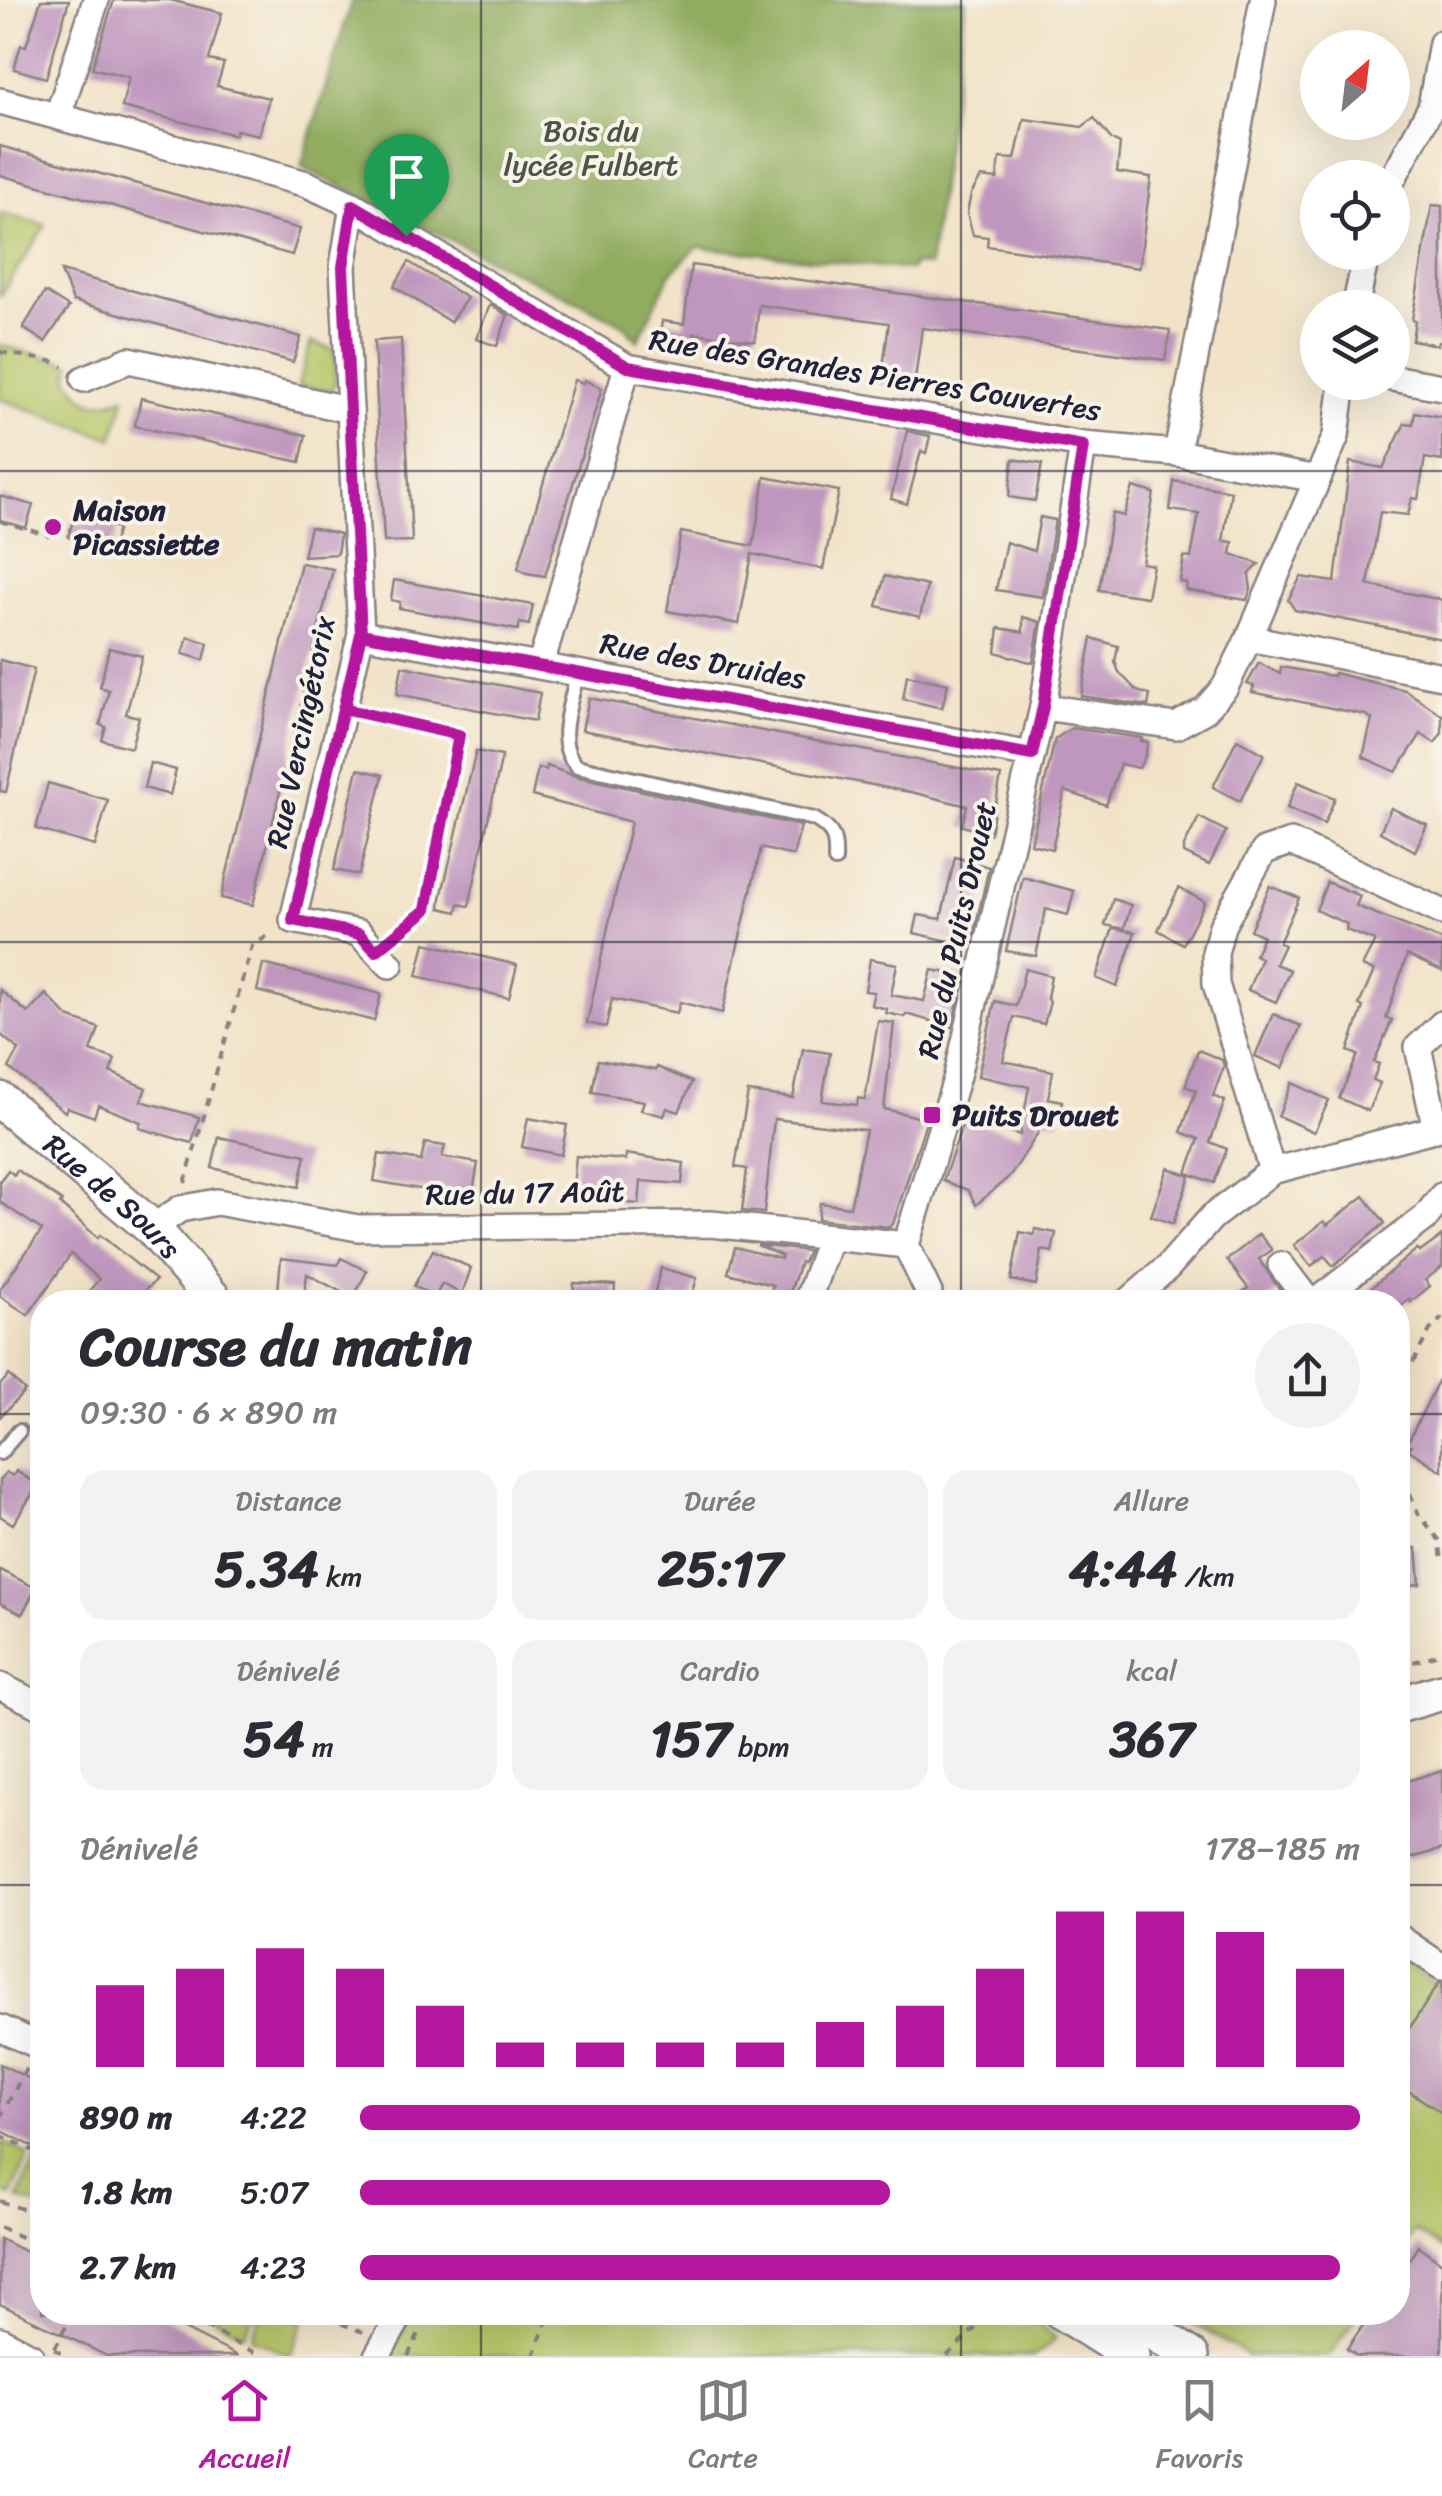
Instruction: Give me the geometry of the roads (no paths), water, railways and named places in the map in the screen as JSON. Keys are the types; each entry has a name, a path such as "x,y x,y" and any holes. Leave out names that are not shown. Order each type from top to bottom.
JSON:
{"main road":[{"name":"Rue de Sours","path":"0,1100 152,1228 206,1290"},
{"path":"1410,1702 1442,1692"},
{"path":"1083,2325 1132,2356"},
{"path":"1143,2325 1191,2356"}],"street":[{"path":"58,116 96,0"},
{"path":"1178,453 1262,0"},
{"path":"1403,160 1431,107 1442,43"},
{"name":"Rue des Grandes Pierres Couvertes","path":"0,101 306,184 353,205 628,367 1083,446 1178,453 1317,478"},
{"name":"Rue Vercingétorix","path":"353,205 343,267 361,634 293,920 359,934 383,958"},
{"path":"84,380 129,360 350,410"},
{"path":"541,664 628,367"},
{"path":"1410,381 1442,387"},
{"path":"1043,707 1176,726 1205,710 1226,687 1249,638 1336,436 1341,400"},
{"name":"Rue du Puits Drouet","path":"906,1245 956,1076 1043,707 1083,446"},
{"name":"Rue des Druides","path":"361,634 1032,755"},
{"path":"1249,638 1442,676"},
{"path":"1272,1171 1216,984 1215,953 1222,926 1264,851 1291,842 1442,912"},
{"path":"1142,1290 1212,1217 1272,1171 1439,1128 1418,1047 1442,1024"},
{"path":"1328,1290 1425,1218 1442,1196"},
{"name":"Rue du 17 Août","path":"152,1228 180,1210 217,1202 358,1228 711,1224 906,1245"},
{"path":"811,1290 830,1236"},
{"path":"906,1245 928,1290"},
{"path":"1281,1266 1302,1290"},
{"path":"0,1686 30,1701"},
{"path":"1410,1945 1442,1967"},
{"path":"5,2035 30,2043"},
{"path":"381,2350 395,2325"},
{"path":"0,2340 32,2356"}],"lane":[{"path":"578,671 564,742 566,756 576,766 814,819 836,838 835,860"},
{"path":"344,709 459,735"},
{"path":"0,1453 20,1431"}],"place":[{"name":"Maison Picassiette","path":"53,527"},
{"name":"Puits Drouet","path":"932,1115"}],"park label":[{"name":"Bois du lycée Fulbert","path":"591,148"}]}
